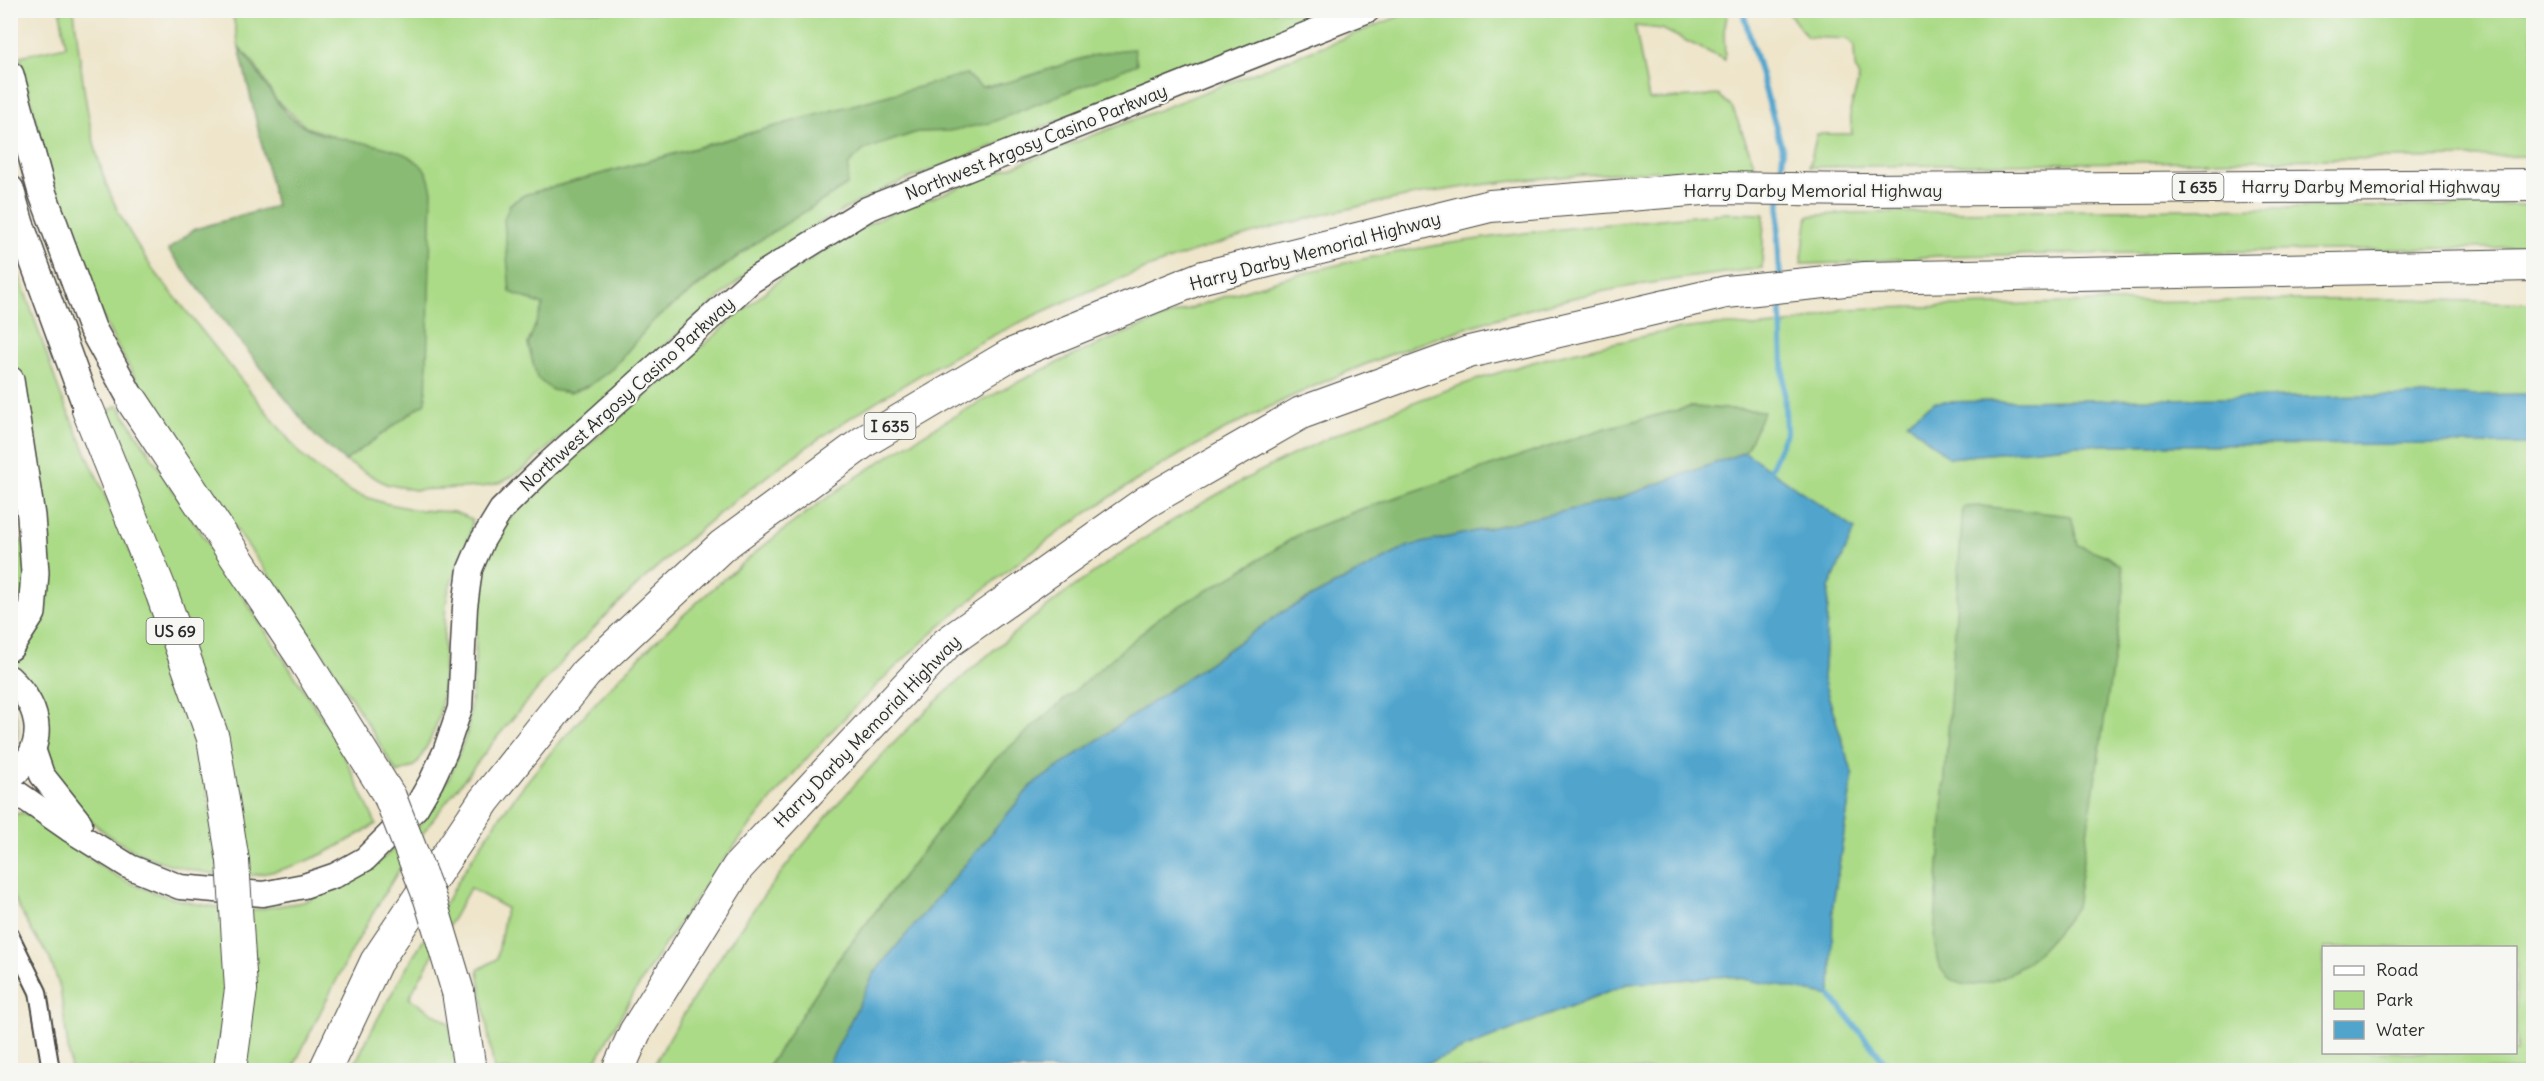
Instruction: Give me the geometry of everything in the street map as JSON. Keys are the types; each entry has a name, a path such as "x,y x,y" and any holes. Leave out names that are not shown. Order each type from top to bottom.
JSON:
{"highway":[{"name":"Harry Darby Memorial Highway","path":"325,1071 376,962 484,801 586,674 722,546 865,441 1010,355 1203,277 1490,206 1716,188 1863,190 2534,185"},
{"name":"Harry Darby Memorial Highway","path":"618,1071 635,1032 738,867 947,643 1146,502 1301,412 1469,352 1726,292 1865,278 2534,265"},
{"path":"133,402 303,658 390,798 430,899 458,992 470,1071"},
{"name":"US 69","path":"88,410 162,594 213,738 233,861 241,989 230,1071"}],"main road":[{"path":"10,75 41,189 92,328 133,402"},
{"name":"US 69","path":"10,189 20,224 88,410"},
{"path":"10,380 31,516 35,573 32,613 10,647"}],"street":[{"name":"Northwest Argosy Casino Parkway","path":"10,788 130,867 180,886 208,891 263,894 304,886 336,875 365,859 416,808 445,752 460,708 465,607 470,569 482,540 501,510 549,463 751,281 867,209 1368,10"},
{"path":"10,678 25,692 34,709 37,730 33,749 25,764 10,778"},
{"name":"Northwest Argosy Casino Parkway","path":"33,749 42,776 97,847"},
{"path":"10,935 38,992 51,1071"}],"green space":[{"path":"60,11 74,11 85,95 98,158 113,201 125,224 152,268 301,455 351,492 384,503 417,510 454,512 472,519 469,538 448,593 444,633 444,673 439,713 422,755 410,768 397,773 316,643 196,473 153,407 114,340 98,306 83,272 58,201 20,56 66,46"},
{"path":"232,11 1341,11 893,185 845,209 769,254 524,469 502,482 482,487 415,490 386,484 345,461 426,402 333,136 306,127 276,100 253,62 239,47","holes":["1086,57 949,131 917,132 863,150 757,242 653,321 613,368 590,385 570,393 552,390 528,344 544,305 524,195 966,74 981,87 1007,84"]},
{"path":"1413,11 1728,11 1724,31 1725,60 1662,29 1635,26 1649,100 1719,95 1733,109 1756,168 1622,173 1488,184 1400,198 1262,231 1130,275 1002,331 881,398 767,476 659,565 560,664 426,829 384,894 292,1070 245,1070 247,911 303,902 342,886 371,869 420,825 449,778 467,733 474,676 479,574 500,531 514,513 543,484 780,279 854,231 888,215"},
{"path":"1787,11 2533,11 2533,156 1809,167 1817,134 1852,134 1850,111 1859,79 1855,67 1854,46 1848,39 1807,37"},
{"path":"239,47 285,112 295,121 320,133 402,153 415,160 428,175 432,191 426,402 345,461 316,437 168,250 195,229 276,206"},
{"path":"1134,49 1137,64 990,123 949,131 917,132 864,150 849,164 847,185 757,242 705,280 653,321 613,368 590,385 570,393 552,390 537,378 528,344 543,305 510,292 504,219 510,204 524,195 966,74 981,87 1019,79 1095,55"},
{"path":"2533,205 2533,247 1938,256 1801,264 1808,216 1852,213"},
{"path":"1726,213 1764,214 1762,268 1662,281 1588,294 1409,348 1262,411 1124,489 995,581 876,686 769,803 673,931 591,1070 494,1070 478,970 497,959 506,908 470,888 409,998 449,1023 458,1070 352,1070 389,998 475,854 508,806 582,717 694,606 769,542 848,483 930,430 1016,383 1105,341 1198,306 1293,276 1400,252 1508,235"},
{"path":"10,249 61,396 143,581 201,749 220,875 195,871 149,857 128,848 91,821 75,803 49,764 45,750 45,717 40,700 31,685 11,666 41,541 11,356"},
{"path":"2406,299 2533,303 2533,394 1934,402 1907,422 1950,458 2076,445 2533,444 2533,1070 1410,1070 1627,984 1728,976 1831,995 1833,904 1853,775 1823,679 1829,588 1854,529 1745,452 1764,411 1690,407 1603,429 1364,508 1301,533 1236,574 991,763 834,965 766,1070 651,1070 728,945 815,830 912,725 1017,631 1131,547 1254,475 1384,414 1523,365 1661,332 1716,325 1774,326 1804,321 1843,309 2106,302"},
{"path":"118,405 330,730 376,824 297,865 244,876 99,416"},
{"path":"1690,407 1764,411 1745,452 1614,500 1409,546 1281,613 1031,786 875,972 826,1070 766,1070 834,965 991,763 1161,616 1236,574 1301,533 1364,508 1603,429"},
{"path":"1981,506 2071,516 2078,545 2107,556 2121,566 2125,583 2076,907 2047,944 2023,965 1995,980 1968,985 1952,980 1940,967 1934,940 1963,507"},
{"path":"11,532 24,543 28,593 11,628"},
{"path":"11,705 17,717 18,736 11,753"},
{"path":"22,813 52,825 93,861 124,880 174,899 227,908 229,992 223,1070 71,1070 60,988 49,956 34,935 11,893 10,815"}],"water":[{"path":"2534,394 2533,444 2076,445 1949,458 1907,422 1934,402"},
{"path":"1745,452 1855,529 1829,588 1823,679 1853,775 1833,904 1831,996 1728,976 1627,984 1410,1070 826,1070 875,972 1031,786 1281,613 1409,546 1614,500"}],"waterway":[{"path":"1744,16 1783,152 1781,179"},
{"path":"1780,198 1778,239 1780,278"},
{"path":"1770,470 1786,433 1780,294"},
{"path":"1831,996 1889,1070"}]}
